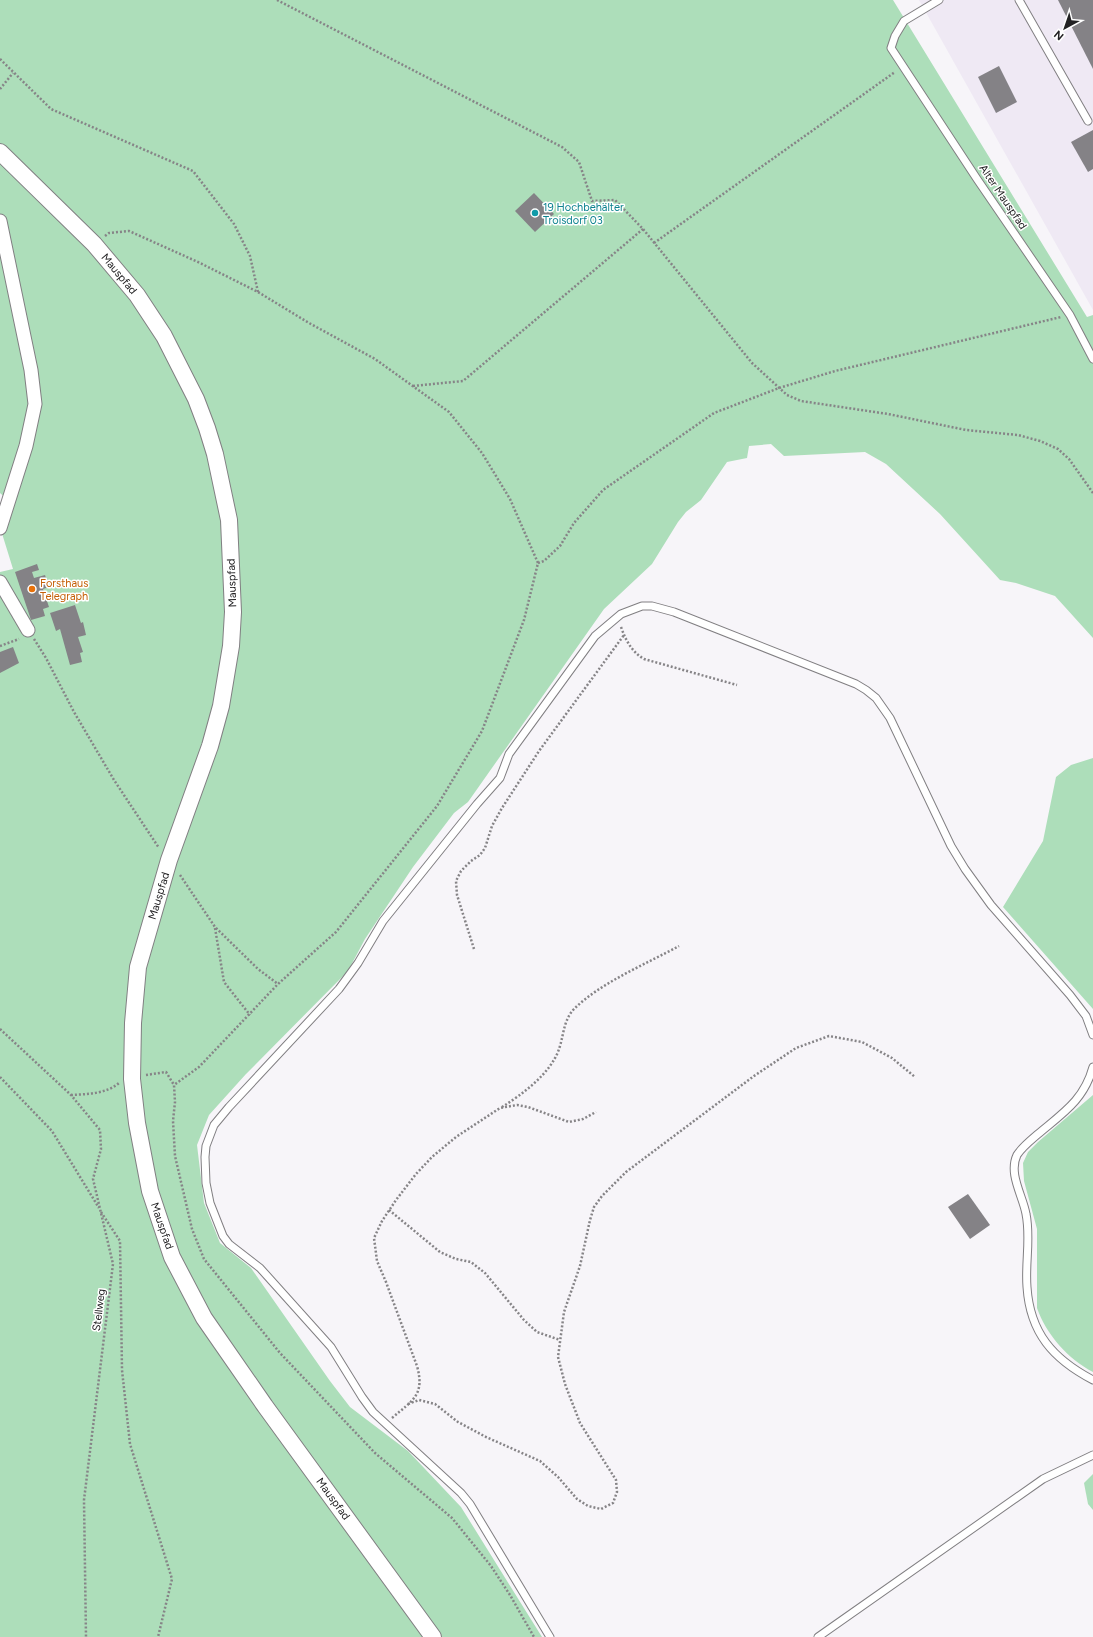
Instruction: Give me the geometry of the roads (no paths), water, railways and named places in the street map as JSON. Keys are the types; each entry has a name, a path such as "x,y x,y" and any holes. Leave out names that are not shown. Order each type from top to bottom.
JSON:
{"street":[{"name":"Mauspfad","path":"0,152 94,244 137,295 164,336 196,399 207,428 215,454 229,520 233,612 231,646 221,706 208,752 169,860 138,967 133,1023 132,1079 137,1123 150,1191 172,1257 204,1318 238,1368 433,1637"},
{"path":"0,221 30,362 35,404 26,446 0,528"},
{"path":"0,582 28,630"}],"lane":[{"name":"Alter Mauspfad","path":"939,0 904,21 895,36 891,48 977,179 1070,315 1093,359"},
{"path":"1019,0 1088,121"},
{"path":"550,1637 470,1504 461,1493 373,1412 331,1347 260,1268 229,1244 223,1236 210,1203 206,1183 206,1146 214,1125 339,989 358,963 383,921 477,804 500,778 509,754 589,643 602,629 632,609 642,606 661,608 856,684 866,690 876,698 884,708 951,846 965,869 991,905 1070,995 1086,1016 1093,1035"},
{"path":"1093,1068 1077,1100 1070,1108 1027,1143 1018,1155 1014,1166 1026,1214 1029,1239 1027,1286 1032,1318 1040,1334 1060,1360 1093,1380"},
{"path":"818,1637 1043,1479 1093,1455"}],"place":[{"name":"19 Hochbehälter Troisdorf 03","path":"535,213"},
{"name":"Forsthaus Telegraph","path":"32,589"}]}
